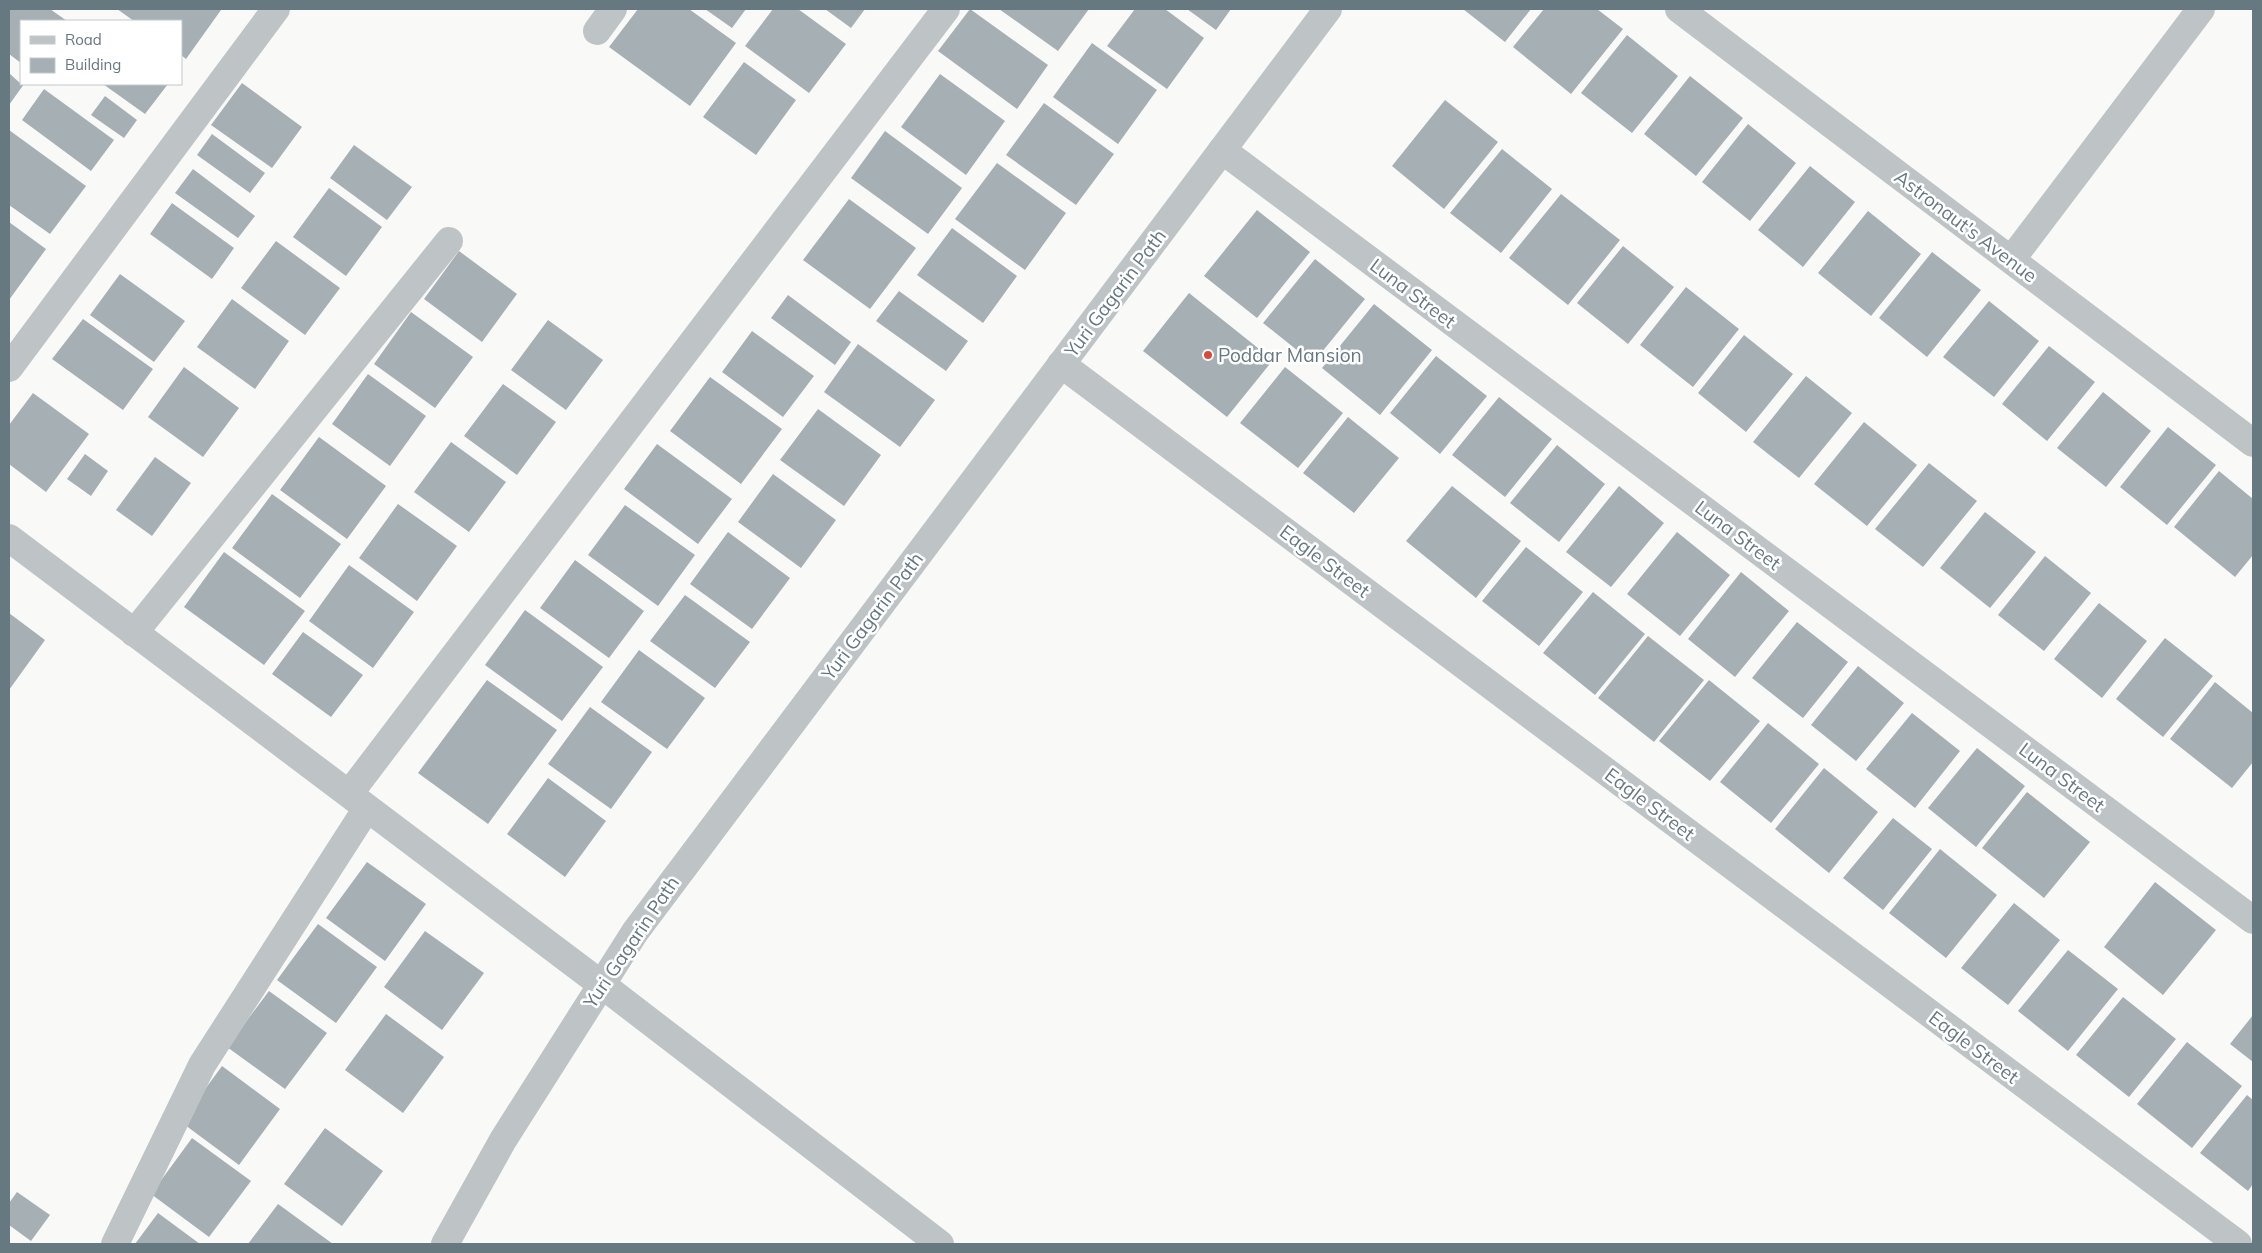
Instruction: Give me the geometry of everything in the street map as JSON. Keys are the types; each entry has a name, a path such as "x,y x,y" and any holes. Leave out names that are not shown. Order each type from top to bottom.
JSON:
{"street":[{"path":"9,368 276,9"},
{"path":"597,31 613,9"},
{"path":"115,1244 202,1066 358,801 946,9"},
{"name":"Yuri Gagarin Path","path":"445,1244 503,1140 634,932 1328,9"},
{"name":"Astronaut's Avenue","path":"1679,9 2253,443"},
{"path":"2010,260 2201,9"},
{"name":"Luna Street","path":"1222,150 2253,920"},
{"path":"134,633 449,241"},
{"name":"Eagle Street","path":"1061,364 2238,1244"},
{"path":"9,538 601,984 940,1244"}],"building":[{"path":"9,9 50,9 66,20 20,20 20,62 9,54"},
{"path":"117,9 221,10 186,59 182,56 182,20 133,20"},
{"path":"638,9 689,9 736,43 690,106 609,47"},
{"path":"705,9 746,9 732,28"},
{"path":"773,9 798,9 846,44 809,93 745,46"},
{"path":"825,9 865,9 851,28"},
{"path":"970,9 1048,65 1017,109 938,51"},
{"path":"999,9 1089,9 1058,51"},
{"path":"1135,9 1165,9 1204,38 1167,89 1107,46"},
{"path":"1187,9 1231,9 1216,30"},
{"path":"1463,9 1531,9 1505,42"},
{"path":"1544,9 1597,9 1623,29 1571,94 1513,47"},
{"path":"1627,35 1678,76 1632,133 1581,93"},
{"path":"1092,43 1157,90 1118,144 1053,97"},
{"path":"744,62 796,100 756,155 703,117"},
{"path":"9,73 20,85 23,85 9,105"},
{"path":"940,74 1005,121 966,175 901,127"},
{"path":"1690,76 1743,118 1696,176 1644,134"},
{"path":"242,83 302,127 272,168 211,125"},
{"path":"104,85 167,85 145,114"},
{"path":"44,89 114,140 91,171 22,120"},
{"path":"105,96 137,120 124,138 91,115"},
{"path":"1445,100 1498,142 1444,209 1392,166"},
{"path":"1044,103 1114,154 1076,205 1006,155"},
{"path":"1748,124 1796,163 1750,221 1702,182"},
{"path":"9,130 86,186 50,234 9,205"},
{"path":"885,131 962,188 928,234 851,178"},
{"path":"212,134 265,173 250,193 197,155"},
{"path":"354,145 412,187 387,220 330,178"},
{"path":"1502,149 1552,189 1501,253 1450,213"},
{"path":"997,163 1066,213 1025,270 955,219"},
{"path":"1810,166 1855,202 1803,267 1758,230"},
{"path":"193,169 255,216 238,238 175,193"},
{"path":"329,188 382,227 346,276 293,237"},
{"path":"1561,194 1620,240 1568,305 1509,258"},
{"path":"849,199 916,248 870,309 803,260"},
{"path":"172,203 234,248 212,279 150,234"},
{"path":"1257,210 1310,252 1257,318 1204,276"},
{"path":"1868,211 1921,254 1871,316 1818,273"},
{"path":"9,222 46,249 9,300"},
{"path":"952,228 1017,276 983,323 917,275"},
{"path":"276,241 340,288 305,335 241,288"},
{"path":"1623,246 1674,287 1628,344 1577,303"},
{"path":"459,251 517,294 482,342 424,299"},
{"path":"1932,252 1981,290 1927,357 1879,318"},
{"path":"1315,259 1365,299 1313,363 1263,323"},
{"path":"120,274 185,321 154,362 90,315"},
{"path":"1686,287 1739,329 1693,387 1640,345"},
{"path":"899,291 968,341 946,371 876,321"},
{"name":"Poddar Mansion","path":"1189,293 1273,360 1227,417 1143,351"},
{"path":"788,295 851,342 835,365 771,318"},
{"path":"232,299 289,341 255,389 197,347"},
{"path":"1989,301 2039,341 1994,397 1943,357"},
{"path":"1374,304 1432,350 1380,415 1322,368"},
{"path":"411,312 473,357 435,408 374,364"},
{"path":"83,319 153,369 123,410 52,359"},
{"path":"548,320 603,360 566,410 511,370"},
{"path":"752,331 814,376 783,417 722,372"},
{"path":"1744,335 1793,374 1746,432 1698,393"},
{"path":"858,344 935,400 900,447 824,392"},
{"path":"2049,346 2095,382 2047,441 2002,404"},
{"path":"1436,356 1487,396 1440,454 1390,413"},
{"path":"184,367 239,408 203,457 148,417"},
{"path":"1285,367 1343,413 1298,468 1240,423"},
{"path":"368,374 426,416 390,466 332,424"},
{"path":"1806,376 1852,413 1799,478 1753,442"},
{"path":"710,377 782,429 741,484 670,431"},
{"path":"503,384 556,422 517,475 464,436"},
{"path":"2103,392 2151,431 2106,487 2057,448"},
{"path":"33,393 89,434 46,492 9,464 9,425"},
{"path":"1499,397 1552,439 1505,497 1452,455"},
{"path":"818,409 881,455 844,506 780,460"},
{"path":"1348,417 1399,458 1354,513 1303,473"},
{"path":"1864,422 1917,465 1867,526 1814,484"},
{"path":"2168,427 2216,465 2167,525 2120,487"},
{"path":"319,437 386,486 347,539 280,490"},
{"path":"451,442 506,482 469,532 414,492"},
{"path":"657,444 732,499 698,544 624,489"},
{"path":"1557,445 1605,484 1559,542 1510,503"},
{"path":"85,454 108,471 91,496 67,479"},
{"path":"155,457 191,483 152,536 116,510"},
{"path":"1929,463 1977,501 1923,567 1875,529"},
{"path":"2219,471 2253,499 2253,555 2235,577 2174,527"},
{"path":"773,474 836,520 801,568 738,522"},
{"path":"1452,486 1521,541 1476,598 1406,541"},
{"path":"1619,486 1664,523 1611,587 1566,552"},
{"path":"272,494 341,544 300,598 232,548"},
{"path":"398,504 457,546 417,601 359,558"},
{"path":"625,505 695,555 658,606 588,555"},
{"path":"1985,512 2036,552 1990,608 1940,568"},
{"path":"728,532 790,578 752,629 690,584"},
{"path":"1677,532 1730,575 1680,636 1627,594"},
{"path":"1526,547 1583,592 1539,646 1482,601"},
{"path":"224,552 305,611 264,665 184,607"},
{"path":"2045,556 2091,593 2044,651 1998,615"},
{"path":"575,560 644,611 609,658 540,608"},
{"path":"349,565 414,612 373,668 309,621"},
{"path":"1741,572 1789,611 1735,677 1688,639"},
{"path":"1593,592 1645,634 1595,695 1543,653"},
{"path":"685,595 750,642 715,688 650,641"},
{"path":"2099,603 2147,641 2102,698 2054,659"},
{"path":"525,610 603,667 562,721 485,665"},
{"path":"9,613 45,640 9,690"},
{"path":"1797,622 1848,662 1803,718 1752,678"},
{"path":"303,632 363,675 331,717 272,674"},
{"path":"1648,636 1704,680 1654,742 1598,698"},
{"path":"2165,638 2213,676 2163,737 2116,699"},
{"path":"639,650 705,698 667,749 601,702"},
{"path":"1858,666 1904,703 1856,761 1811,725"},
{"path":"487,680 557,730 488,824 418,773"},
{"path":"1709,680 1760,721 1710,781 1659,741"},
{"path":"2215,682 2253,713 2253,762 2232,788 2170,739"},
{"path":"590,707 652,752 611,809 548,764"},
{"path":"1912,713 1960,751 1915,808 1866,769"},
{"path":"1768,723 1819,764 1771,823 1720,782"},
{"path":"1977,748 2025,786 1976,847 1928,808"},
{"path":"1824,768 1878,812 1829,873 1775,829"},
{"path":"548,778 606,821 565,877 507,834"},
{"path":"2027,792 2090,842 2044,898 1982,848"},
{"path":"1893,818 1932,849 1883,910 1843,878"},
{"path":"1940,849 1997,895 1946,958 1889,913"},
{"path":"367,862 426,904 385,961 326,918"},
{"path":"2155,882 2216,930 2163,995 2104,947"},
{"path":"2014,903 2060,940 2008,1005 1961,968"},
{"path":"318,924 377,967 336,1023 277,980"},
{"path":"425,931 484,973 442,1030 384,987"},
{"path":"2068,950 2118,989 2068,1051 2018,1011"},
{"path":"269,991 327,1033 285,1089 227,1047"},
{"path":"2123,997 2176,1039 2129,1097 2076,1055"},
{"path":"386,1014 444,1057 403,1113 345,1070"},
{"path":"2253,1015 2253,1062 2230,1044"},
{"path":"2187,1042 2242,1086 2192,1148 2137,1104"},
{"path":"222,1066 280,1109 239,1165 181,1122"},
{"path":"2247,1095 2253,1100 2253,1184 2248,1191 2200,1153"},
{"path":"325,1128 383,1171 342,1226 284,1184"},
{"path":"192,1138 251,1181 209,1237 151,1194"},
{"path":"17,1192 50,1215 31,1241 9,1225 9,1203"},
{"path":"278,1204 333,1244 248,1244"},
{"path":"158,1213 200,1244 135,1244"}],"place":[{"name":"Poddar Mansion","path":"1208,355"}]}
